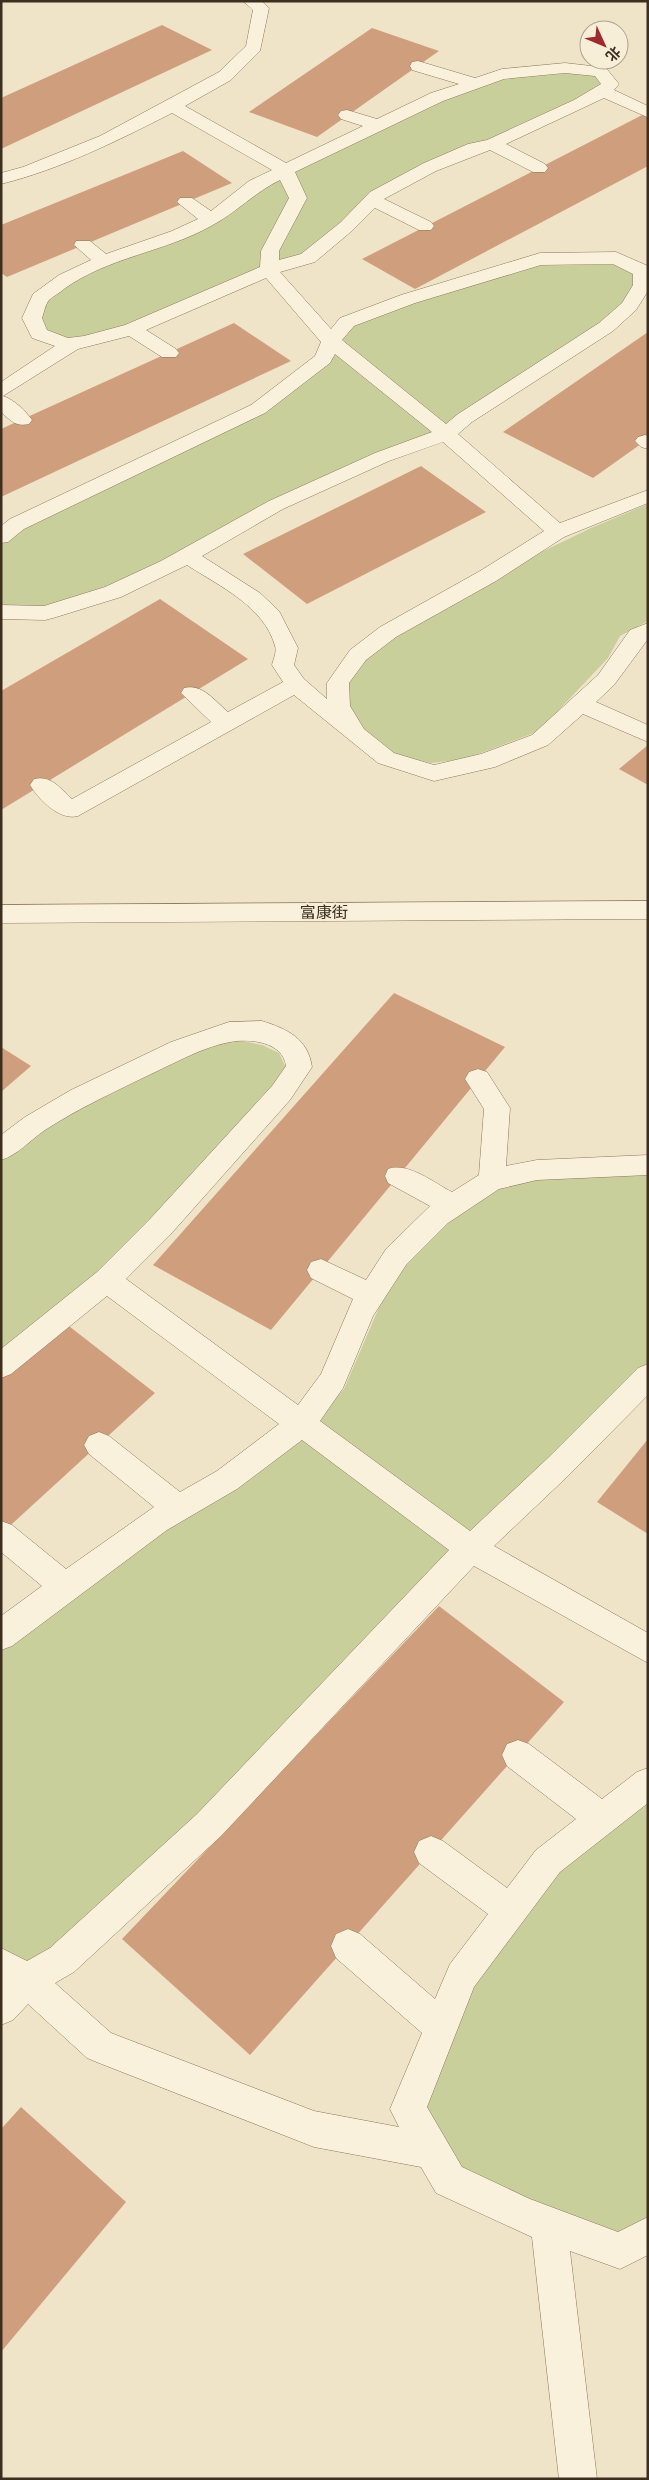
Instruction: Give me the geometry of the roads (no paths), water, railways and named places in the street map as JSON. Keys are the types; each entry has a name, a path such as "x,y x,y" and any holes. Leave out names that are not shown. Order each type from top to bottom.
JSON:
{"street":[{"path":"1,179 29,171 106,140 172,106 224,76 254,47 261,8 251,1"},
{"path":"418,66 475,83"},
{"path":"565,68 600,72 610,84 603,91 580,104 492,144 474,148 430,167 371,200 347,226 308,258 280,265 132,329 86,342 66,344 39,334 32,318 40,298 66,279 104,261 178,235 229,208 255,185 437,97 475,83 502,74 565,68"},
{"path":"603,91 647,112"},
{"path":"172,106 285,170 298,198 270,251 269,270 331,341 446,434 557,532"},
{"path":"347,115 379,126"},
{"path":"492,144 539,168"},
{"path":"371,200 425,226"},
{"path":"186,202 210,219"},
{"path":"84,245 104,261"},
{"path":"1,537 17,524 258,409 323,358 331,341 347,322 408,299 540,259 616,258 643,271 642,285 629,306 606,327 465,418 446,434 382,457 276,505 186,555 113,592 45,613 1,612"},
{"path":"132,329 169,353"},
{"path":"1,391 73,343"},
{"path":"1,402 22,420"},
{"path":"355,734 338,706 338,683 358,655 388,632 488,576 557,532 648,496"},
{"path":"186,555 252,598 271,616 287,648 283,665 296,684 386,758 434,773 488,761 540,740 606,680 638,635 648,630"},
{"path":"42,785 70,810 296,684"},
{"path":"192,693 226,724"},
{"path":"580,704 648,734"},
{"name":"富康街","path":"1,914 648,910"},
{"path":"1,1150 34,1124 80,1097 180,1049 228,1032 262,1031 286,1043 297,1053 299,1068 281,1093 249,1126 206,1178 107,1280 1,1366"},
{"path":"478,1080 497,1108 492,1180"},
{"path":"1,1636 16,1622 156,1521 227,1480 301,1424 333,1380 361,1311 396,1257 452,1205 492,1180 537,1170 648,1165"},
{"path":"398,1176 452,1205"},
{"path":"321,1270 371,1295"},
{"path":"107,1280 470,1549 648,1649"},
{"path":"14,1973 62,1960 208,1825 470,1549 558,1466 648,1376"},
{"path":"99,1445 178,1508"},
{"path":"1,1534 65,1587"},
{"path":"518,1755 603,1819"},
{"path":"648,1783 548,1861 462,1976 408,2109 448,2180 549,2225 620,2251 648,2235"},
{"path":"431,1852 511,1911"},
{"path":"348,1946 441,2027"},
{"path":"1,2008 14,1973"},
{"path":"14,1973 99,2046 314,2129 432,2151"},
{"path":"549,2225 578,2479"}]}
